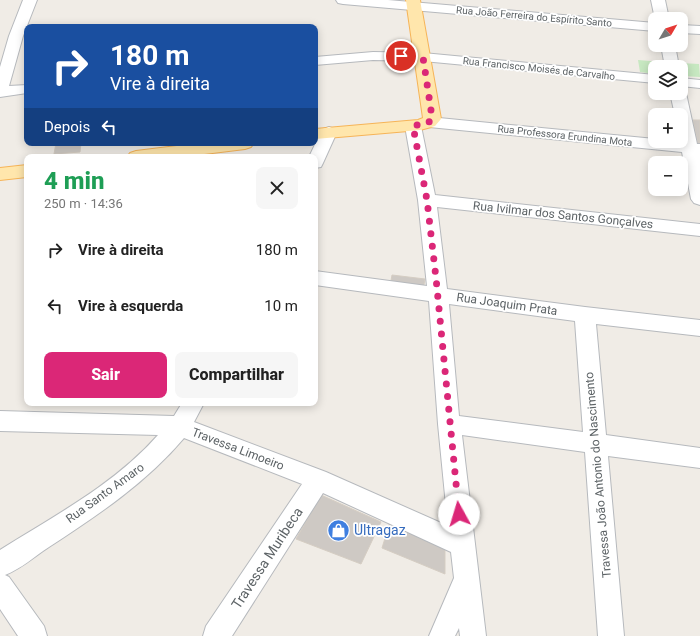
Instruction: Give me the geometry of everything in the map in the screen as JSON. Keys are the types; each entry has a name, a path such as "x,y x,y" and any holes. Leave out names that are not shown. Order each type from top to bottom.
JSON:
{"main road":[{"path":"322,133 421,124 432,117 414,3"},
{"path":"160,154 222,146"},
{"path":"0,174 24,171"}],"street":[{"path":"0,91 20,50 16,36 30,0"},
{"name":"Rua João Ferreira do Espírito Santo","path":"343,0 414,3 648,26"},
{"path":"658,0 661,12"},
{"path":"688,29 700,30"},
{"path":"0,35 16,36"},
{"name":"Rua Francisco Moisés de Carvalho","path":"318,61 373,56 423,57 648,78"},
{"path":"688,83 700,84"},
{"path":"0,91 24,89"},
{"path":"680,100 695,148 700,199"},
{"path":"421,124 449,424 473,636"},
{"name":"Rua Professora Erundina Mota","path":"421,124 695,148"},
{"path":"317,154 322,133"},
{"name":"Rua Ivilmar dos Santos Gonçalves","path":"427,200 700,230"},
{"name":"Rua Joaquim Prata","path":"318,278 700,328"},
{"name":"Travessa João Antonio do Nascimento","path":"585,314 611,636"},
{"name":"Rua Santo Amaro","path":"0,565 112,490 152,458 180,426 191,406"},
{"name":"Travessa Limoeiro","path":"0,421 180,426 318,480 462,544"},
{"path":"449,424 700,458"},
{"name":"Travessa Muribeca","path":"216,636 318,480"},
{"path":"442,636 467,578"},
{"path":"0,586 34,636"}],"green space":[{"path":"638,60 648,61 648,73 640,72"},
{"path":"688,63 699,64 700,77 688,76"}],"building":[{"path":"693,120 700,120 700,144 698,144"},
{"path":"55,146 81,146 80,152 54,154"},
{"path":"392,275 425,279 423,290 390,286"},
{"name":"Ultragaz","path":"321,495 381,522 361,564 296,539"},
{"path":"390,522 445,546 445,574 382,548"}],"place":[{"name":"Ultragaz","path":"339,530"}],"route":[{"path":"401,56 423,57 432,117 429,122 413,126 427,200 459,514"}]}
